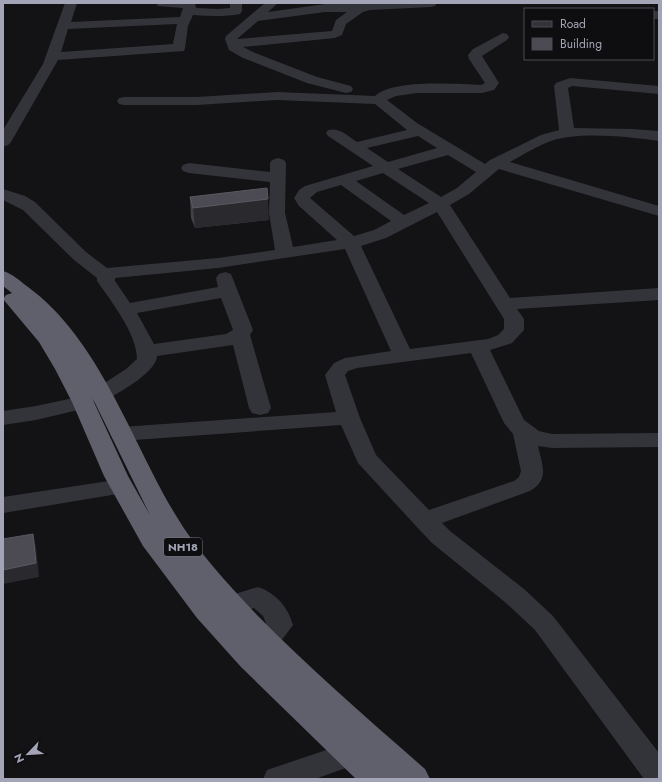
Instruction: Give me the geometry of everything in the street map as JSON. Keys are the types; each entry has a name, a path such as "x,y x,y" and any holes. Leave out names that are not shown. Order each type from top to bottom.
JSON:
{"highway":[{"name":"NH18","path":"3,277 30,296 45,310 61,331 92,398 122,487 152,540 207,611 251,659 377,779"},
{"name":"NH18","path":"3,292 14,300 30,317 48,340 66,368 121,434 146,485 186,551 231,604"},
{"path":"266,642 335,708 414,779"}],"street":[{"path":"3,142 50,64 71,3"},
{"path":"53,56 179,48 182,26 190,5 162,3"},
{"path":"63,26 236,11 236,3"},
{"path":"272,3 234,35 231,39 237,49 248,55 312,80 380,98 420,131 450,149 490,167 659,211"},
{"path":"255,18 325,8 431,3"},
{"path":"233,44 336,34 340,23 366,6"},
{"path":"124,101 197,101 277,96 380,98 388,94 424,89 482,89 489,87 492,83 476,59 475,55 503,37"},
{"path":"567,133 561,86 564,84 570,82 659,90"},
{"path":"354,147 420,131"},
{"path":"333,133 441,204 514,319 514,330 505,339 478,347 352,362 341,367 335,375 349,418 366,458 440,537 515,596 544,623 659,776"},
{"path":"106,276 112,272 121,270 218,263 351,243 380,234 441,204 463,190 490,167 546,138 567,133 632,133 659,136"},
{"path":"403,355 351,243 302,198 305,193 311,189 450,149"},
{"path":"188,168 278,171 277,213 285,254"},
{"path":"344,180 403,222"},
{"path":"3,194 19,200 28,206 80,256 106,276 106,281 126,309 148,351 147,359 141,367 92,398 36,413 3,418"},
{"path":"126,309 226,284 243,330 240,335 232,339 148,351"},
{"path":"504,304 659,294"},
{"path":"240,335 260,408"},
{"path":"478,347 515,423 524,432 537,439 552,441 659,440"},
{"path":"121,434 349,418"},
{"path":"424,520 522,486 530,481 532,471 524,432"},
{"path":"3,505 122,487"},
{"path":"231,604 258,597 268,603 278,616 280,625 266,642"},
{"path":"278,779 350,754"}],"building":[{"path":"267,188 268,199 193,208 190,197"},
{"path":"33,534 36,563 3,570 3,539"}]}
